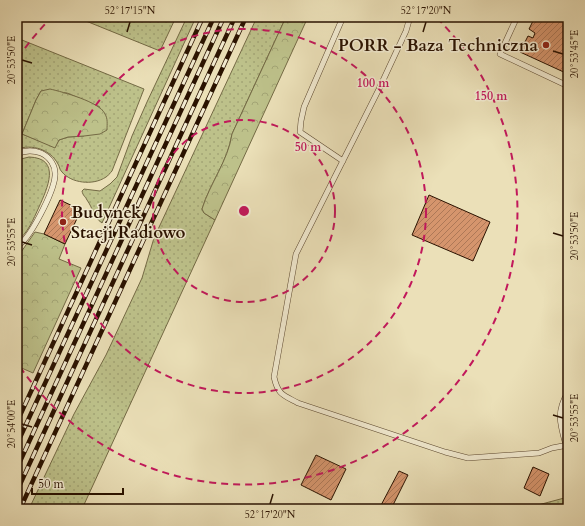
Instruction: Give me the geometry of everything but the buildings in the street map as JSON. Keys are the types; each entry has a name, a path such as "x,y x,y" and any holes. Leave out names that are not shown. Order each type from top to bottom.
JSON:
{"lane":[{"path":"343,161 300,132 304,107 344,17"},
{"path":"410,17 406,31 379,89 296,254 274,377 276,386 282,395 306,405 445,452 468,458 539,453 552,448 567,445 560,423 560,413 568,392"},
{"path":"517,17 500,54 568,86"},
{"path":"17,154 23,151 30,151 43,154 52,163 55,170 55,176 51,190 36,223 28,236 20,245 17,246"}],"green space":[{"path":"76,17 176,17 160,51"},
{"path":"187,17 196,17 102,223 95,215 82,191 84,189 100,191 117,177 132,136"},
{"path":"257,17 286,17 232,134 223,163 205,199 202,209 204,213 215,220 82,509 29,509 74,414 106,355 142,278 154,238"},
{"path":"286,17 308,17 215,220 204,213 202,209 205,199 223,163 232,134"},
{"path":"17,38 144,89 112,171 107,177 101,180 95,182 76,181 66,176 60,170 55,159 45,151 29,147 17,149","holes":["41,91 67,93 100,107 84,136 68,137 59,140 55,147 22,134"]},
{"path":"50,89 63,92 96,105 106,116 107,130 100,134 68,137 59,140 55,148 22,134 41,91"},
{"path":"29,157 39,159 46,163 49,169 48,184 32,221 21,238 17,241 17,163 21,159"},
{"path":"35,232 44,234 65,244 59,259 81,268 33,373 17,366 17,255 19,255"},
{"path":"568,497 568,509 523,509"}],"railway":[{"path":"17,422 203,17"},
{"path":"17,444 214,17"},
{"path":"17,468 224,17"},
{"path":"17,491 235,17"},
{"path":"20,509 246,17"}],"place":[{"name":"PORR - Baza Techniczna","path":"546,45"},
{"name":"Budynek Stacji Radiowo","path":"63,222"}]}
